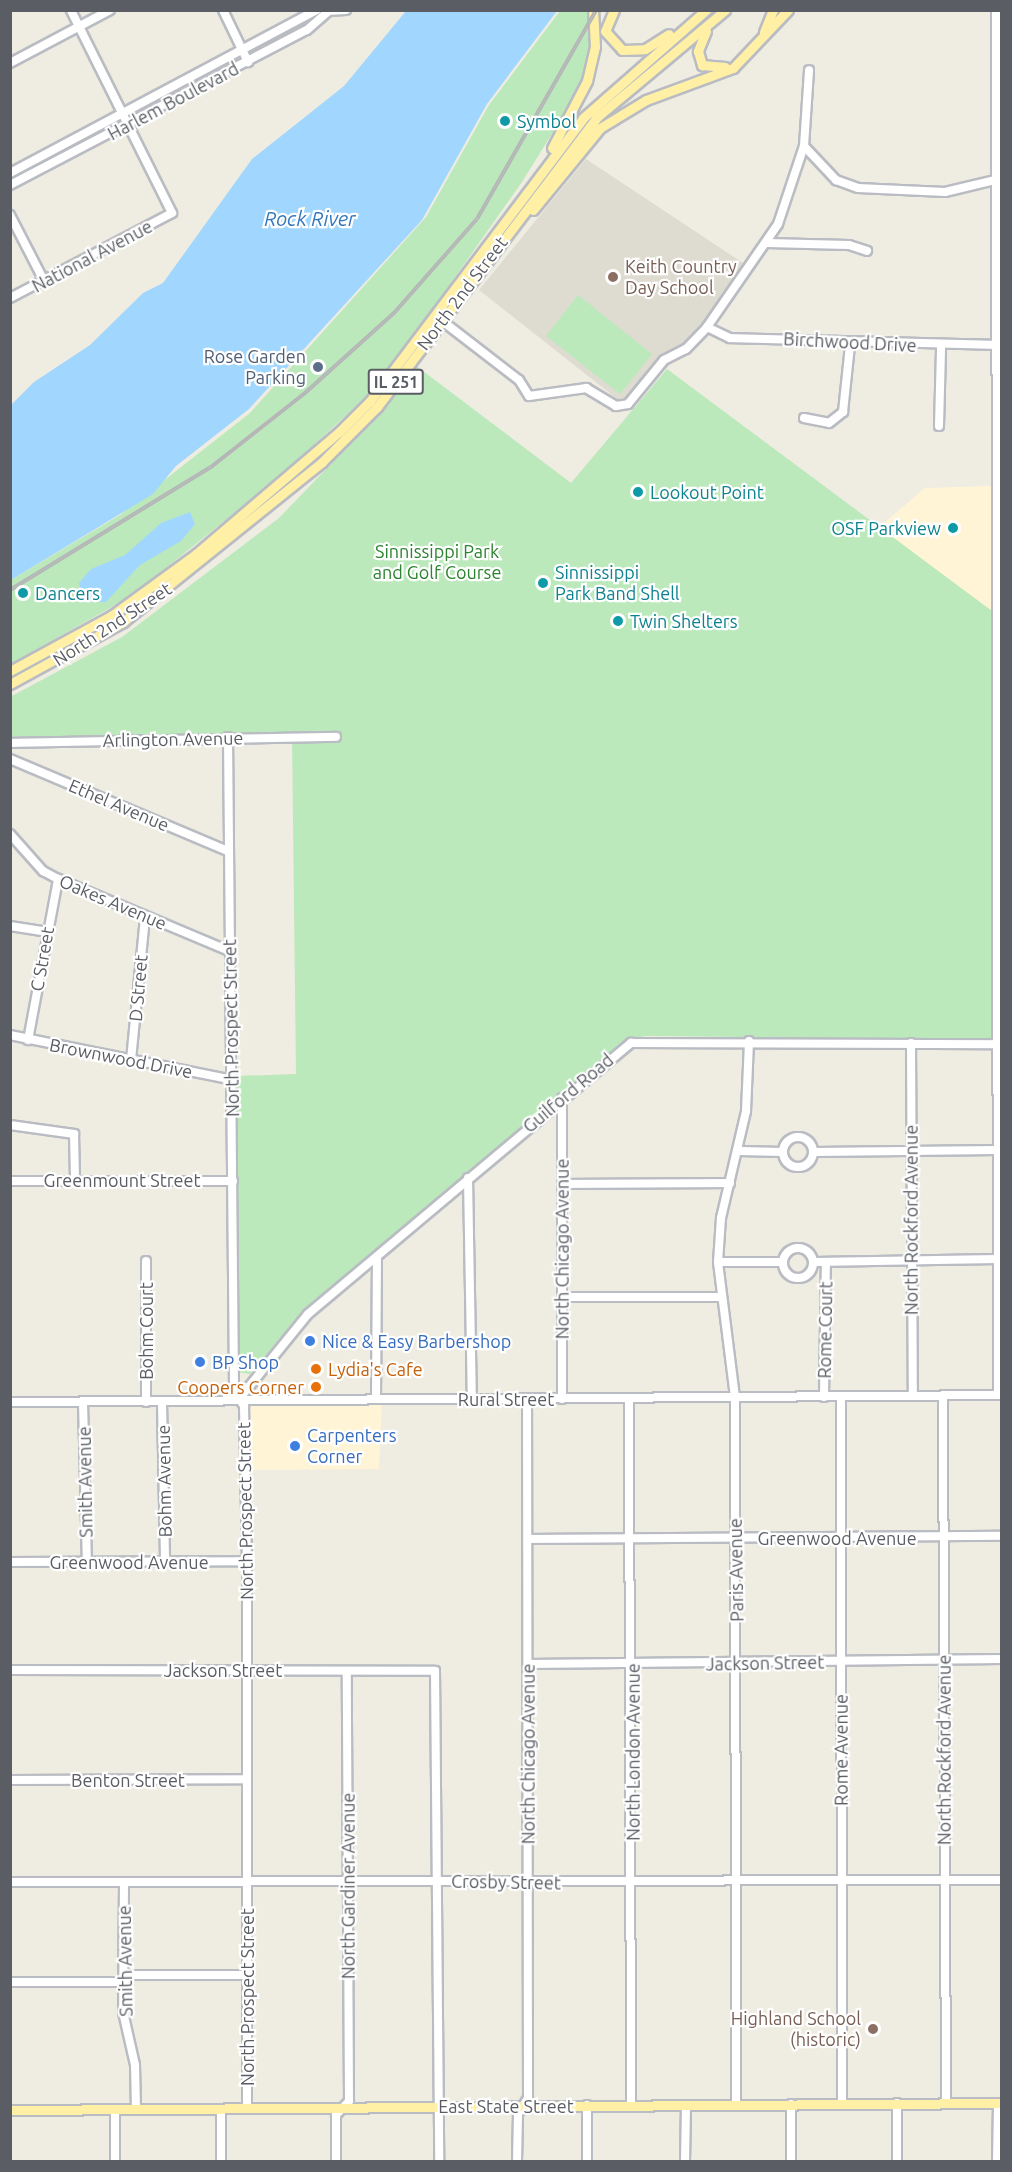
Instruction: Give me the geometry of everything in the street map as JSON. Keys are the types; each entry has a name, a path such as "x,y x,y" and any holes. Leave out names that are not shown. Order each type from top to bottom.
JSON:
{"main road":[{"path":"527,189 587,81 595,47 593,10"},
{"path":"614,10 606,23 607,38 622,51 633,52 703,13"},
{"path":"720,16 700,40 699,58 712,70 723,69 770,26 773,10"},
{"path":"452,306 600,128 646,100 733,68 788,10"},
{"name":"North 2nd Street","path":"10,671 111,616 196,554 339,432 370,401 527,189 599,101 703,13"},
{"name":"North 2nd Street","path":"10,684 123,622 264,513 377,407 596,118 720,16"},
{"name":"East State Street","path":"10,2110 221,2109 346,2104 522,2106 1000,2103"}],"street":[{"path":"71,10 129,124"},
{"path":"10,63 110,10"},
{"path":"223,10 248,62"},
{"name":"Harlem Boulevard","path":"10,172 317,10"},
{"path":"328,11 346,10"},
{"path":"996,10 1000,1395"},
{"name":"Harlem Boulevard","path":"10,185 248,62 328,11"},
{"path":"441,320 519,380 529,396 586,388 622,408 664,360 686,349 707,327 767,243 804,146 809,70"},
{"name":"National Avenue","path":"10,298 172,213 129,124"},
{"path":"804,146 836,180 858,188 945,192 995,180"},
{"path":"10,215 44,281"},
{"path":"767,243 849,245 867,251"},
{"name":"Birchwood Drive","path":"707,327 730,338 850,345 941,347 996,345"},
{"path":"804,418 829,423 843,412 850,345"},
{"path":"939,426 941,347"},
{"name":"Arlington Avenue","path":"10,743 228,737 336,737"},
{"name":"North Prospect Street","path":"228,737 233,1080 234,1391 239,1399 247,1561 245,1670 247,2108"},
{"name":"Ethel Avenue","path":"10,759 228,851"},
{"name":"Oakes Avenue","path":"10,834 43,871 58,879 230,951"},
{"name":"C Street","path":"28,1040 58,879"},
{"name":"D Street","path":"131,1060 144,916"},
{"path":"10,926 47,932"},
{"name":"Brownwood Drive","path":"10,1035 233,1080"},
{"name":"Guilford Road","path":"239,1399 295,1325 377,1259 562,1098 631,1043 749,1041 1000,1044"},
{"name":"Paris Avenue","path":"736,2104 738,1664 735,1397 719,1297 718,1262 730,1183 740,1151 749,1041"},
{"name":"North Rockford Avenue","path":"911,1043 913,1396"},
{"name":"North Chicago Avenue","path":"562,1098 562,1399"},
{"path":"10,1125 74,1134 75,1179"},
{"path":"740,1151 782,1152 799,1137 814,1152 998,1150"},
{"path":"782,1152 789,1165 798,1168 809,1163 814,1152"},
{"path":"468,1178 472,1399"},
{"name":"Greenmount Street","path":"10,1180 233,1181"},
{"path":"562,1184 730,1183"},
{"path":"718,1262 782,1262 798,1247 814,1262 998,1259"},
{"path":"376,1399 377,1259"},
{"name":"Bohm Court","path":"146,1261 146,1402"},
{"path":"782,1262 788,1274 798,1278 809,1273 814,1262"},
{"name":"Rome Court","path":"824,1397 826,1262"},
{"path":"563,1297 719,1297"},
{"name":"Rural Street","path":"10,1402 1000,1395"},
{"name":"Rome Avenue","path":"841,1397 842,2103"},
{"name":"North Rockford Avenue","path":"943,1397 946,2102"},
{"name":"North London Avenue","path":"629,1399 634,1883 631,2105"},
{"name":"North Chicago Avenue","path":"518,2162 522,2106 528,2098 529,1539 527,1400"},
{"name":"Smith Avenue","path":"83,1402 87,1562"},
{"name":"Bohm Avenue","path":"162,1402 165,1561"},
{"name":"Greenwood Avenue","path":"529,1539 1002,1536"},
{"name":"Greenwood Avenue","path":"10,1562 247,1561"},
{"name":"Jackson Street","path":"528,1664 738,1664 1002,1659"},
{"name":"Jackson Street","path":"10,1670 435,1671 434,1881"},
{"name":"North Gardiner Avenue","path":"336,2162 336,2115 346,2104 349,1881 347,1671"},
{"name":"Benton Street","path":"10,1780 246,1779"},
{"name":"Crosby Street","path":"10,1882 736,1883 842,1880 1002,1880"},
{"path":"434,1881 439,2162"},
{"name":"Smith Avenue","path":"124,1883 124,1978 136,2110"},
{"path":"10,1982 246,1975"},
{"path":"897,2103 897,2162"},
{"path":"997,2162 1000,2103"},
{"path":"685,2162 686,2104"},
{"path":"791,2104 792,2162"},
{"path":"587,2105 587,2162"},
{"path":"115,2109 115,2162"},
{"path":"220,2162 221,2109"}],"shaded area":[{"name":"Keith Country Day School","path":"586,159 746,265 685,346 654,367 621,402 479,290"},
{"path":"991,486 992,611 878,528 925,488"},
{"path":"382,1403 379,1469 253,1470 248,1477 251,1405"}],"green space":[{"path":"560,11 601,11 579,90 522,182 379,385 279,477 131,596 11,664 11,580 120,515 250,413 426,217 489,105"},
{"path":"285,33 289,36 252,52 253,50"},
{"path":"237,58 172,97 131,116 132,114"},
{"path":"121,120 120,124 11,182 11,176"},
{"path":"578,295 652,354 620,394 546,336"},
{"name":"Sinnissippi Park and Golf Course","path":"415,365 571,483 667,369 992,611 997,1040 645,1036 623,1041 300,1314 250,1374 238,1372 236,1076 296,1074 292,737 11,743 10,697 122,637 279,518 379,414"}],"water":[{"name":"Rock River","path":"406,11 557,11 487,104 422,220 249,409 176,466 153,494 11,580 11,405 34,382 90,345 143,293 163,283 252,159 344,86"},
{"path":"190,512 195,524 181,541 140,565 106,602 84,602 79,583 91,569 125,555 161,523"}],"railway":[{"path":"10,590 211,467 305,393 394,313 477,219 596,10"}],"place":[{"name":"Symbol","path":"505,121"},
{"name":"Keith Country Day School","path":"613,277"},
{"name":"Rose Garden Parking","path":"318,367"},
{"name":"Lookout Point","path":"638,492"},
{"name":"OSF Parkview","path":"953,528"},
{"name":"Sinnissippi Park Band Shell","path":"543,583"},
{"name":"Dancers","path":"23,593"},
{"name":"Twin Shelters","path":"618,621"},
{"name":"Nice & Easy Barbershop","path":"310,1341"},
{"name":"BP Shop","path":"200,1362"},
{"name":"Lydia's Cafe","path":"316,1369"},
{"name":"Coopers Corner","path":"316,1387"},
{"name":"Carpenters Corner","path":"295,1446"},
{"name":"Highland School (historic)","path":"873,2029"}]}
